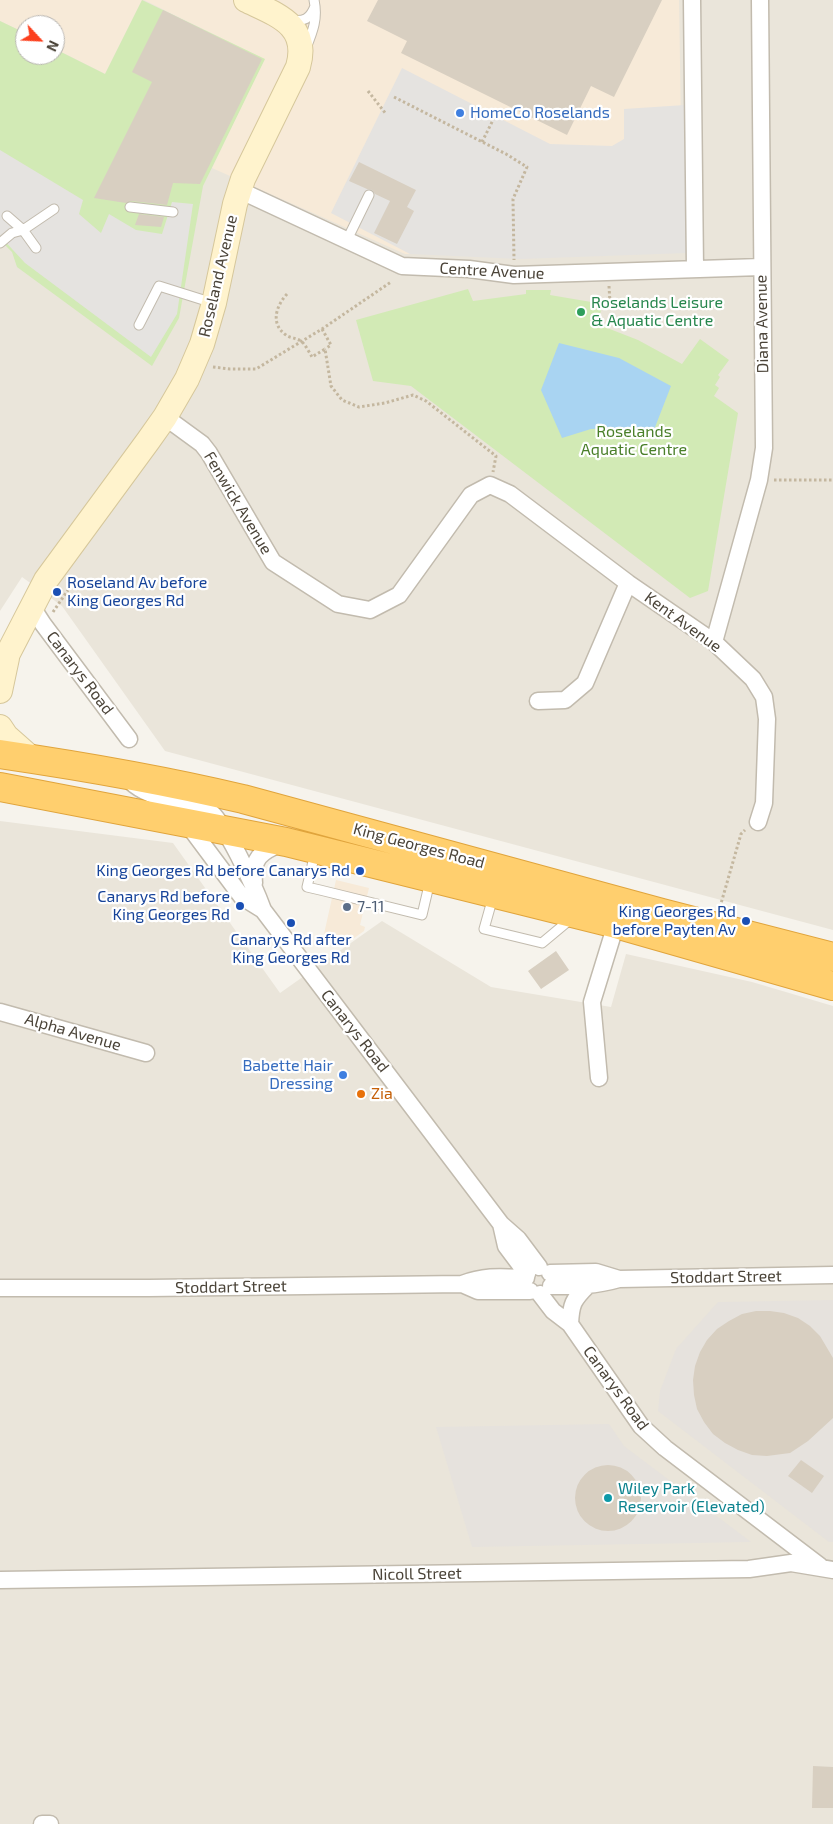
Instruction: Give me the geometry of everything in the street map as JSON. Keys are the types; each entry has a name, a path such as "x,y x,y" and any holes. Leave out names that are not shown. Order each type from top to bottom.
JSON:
{"highway":[{"name":"King Georges Road","path":"0,754 122,773 243,799 833,957"},
{"name":"King Georges Road","path":"0,787 223,829 316,849 616,924 833,986"}],"street":[{"name":"Roseland Avenue","path":"0,691 3,663 46,580 165,417 190,373 202,344 214,303 239,190 298,67 301,47 297,34 287,22 246,0"},
{"path":"692,0 695,268"},
{"name":"Diana Avenue","path":"714,642 759,480 764,448 760,0"},
{"name":"Centre Avenue","path":"239,190 402,266 469,269 514,275 761,267"},
{"name":"Fenwick Avenue","path":"165,417 210,452 273,562 338,604 370,610 399,595 472,495 490,485"},
{"name":"Kent Avenue","path":"490,485 510,494 628,583 714,642 752,679 764,697 767,719 764,803 758,822"},
{"path":"538,701 565,700 585,683 628,583"},
{"name":"Canarys Road","path":"32,607 129,739"},
{"path":"0,727 6,736 32,759"},
{"name":"Canarys Road","path":"122,773 137,788 149,794 208,809 223,829 254,888 263,910 501,1224 518,1239 539,1281"},
{"name":"Canarys Road","path":"186,822 242,897 263,910"},
{"name":"Canarys Road","path":"254,888 254,864 264,851 286,842"},
{"path":"599,1078 592,1002 616,924"},
{"name":"Alpha Avenue","path":"0,1012 146,1053"},
{"name":"Canarys Road","path":"501,1224 506,1246 565,1306 570,1324 640,1426 665,1448 830,1572"},
{"name":"Stoddart Street","path":"486,1277 506,1260 511,1253"},
{"name":"Stoddart Street","path":"462,1284 478,1291 596,1272 619,1279"},
{"name":"Stoddart Street","path":"0,1288 462,1284 477,1278 486,1277 587,1286 619,1279 833,1275"},
{"path":"570,1324 570,1309 573,1300 587,1286"},
{"name":"Nicoll Street","path":"0,1580 749,1569 791,1563 830,1572"},
{"path":"42,1824 50,1824"}],"lane":[{"path":"277,15 291,20 306,20 312,15 313,2"},
{"path":"298,67 314,31 316,19 313,2"},
{"path":"347,240 369,195"},
{"path":"130,207 172,212"},
{"path":"0,243 12,233 23,230 54,209"},
{"path":"7,216 23,230 36,248"},
{"path":"139,325 159,286 214,303"},
{"path":"316,849 307,887 422,915 431,879"},
{"path":"494,894 484,929 542,943 576,915"}],"path":[{"path":"368,91 386,114"},
{"path":"394,97 527,167 513,199 514,257"},
{"path":"482,142 496,116"},
{"path":"210,367 230,370 256,369 322,329 390,282"},
{"path":"288,294 278,304 276,320 280,329 286,335 302,341 312,357 332,345 322,329"},
{"path":"325,349 331,386 342,400 359,407 385,403 412,395 426,401 496,456 490,485"},
{"path":"759,480 833,480"},
{"path":"720,908 741,834 753,820 758,822"}],"shaded area":[{"path":"0,0 833,0 833,930 165,751 62,606 22,577 0,611"},
{"path":"0,0 142,0 105,74 65,54 65,15 15,15 15,28 0,21"},
{"name":"HomeCo Roselands","path":"144,0 679,0 683,253 405,254 212,168 264,59"},
{"path":"402,68 550,144 612,146 624,139 624,109 685,105 687,253 520,259 410,254 331,213"},
{"path":"0,150 83,200 79,214 101,233 109,214 136,230 162,234 172,202 193,204 177,314 151,357 25,263 0,236"},
{"path":"0,821 173,843 280,993 382,921 491,987 611,1007 626,954 752,982 833,1006 833,1824 0,1824"},
{"name":"7-11","path":"336,880 369,888 360,925 365,927 364,931 343,946 330,943 331,936 324,934"},
{"path":"833,1300 833,1542 829,1542 658,1411 660,1391 676,1349 718,1302"},
{"path":"609,1424 624,1446 751,1542 472,1547 436,1427"}],"green space":[{"path":"142,0 265,59 203,186 179,318 152,366 17,267 12,252 0,240 0,21 15,28 15,65 65,65 65,54 105,74"},
{"name":"Roselands Aquatic Centre","path":"468,289 473,301 526,294 526,290 551,290 550,295 603,304 597,324 638,340 682,364 700,339 729,360 718,375 720,377 715,385 719,388 714,396 738,413 708,591 690,598 411,386 373,381 356,320"}],"water":[{"path":"559,343 619,358 671,386 652,435 622,428 591,429 562,438 541,390"}],"building":[{"path":"378,0 662,0 614,97 591,86 567,135 401,53 407,41 367,21"},
{"path":"163,10 262,59 200,184 173,183 167,205 131,201 126,203 94,198 152,82 132,72"},
{"path":"359,162 416,190 407,207 414,211 397,244 374,233 390,201 375,194 372,190 349,181"},
{"path":"139,214 164,217 161,227 135,225"},
{"path":"556,951 569,970 541,989 528,971"},
{"path":"756,1311 784,1313 798,1318 820,1336 833,1358 833,1418 808,1441 790,1453 767,1456 752,1455 738,1450 713,1434 697,1409 693,1380 695,1366 707,1340 717,1329 729,1321 742,1314"},
{"path":"801,1460 824,1476 812,1493 788,1476"},
{"name":"Wiley Park Reservoir (Elevated)","path":"608,1465 621,1468 631,1475 638,1485 641,1498 638,1511 631,1521 621,1528 608,1531 595,1528 585,1521 578,1511 575,1498 578,1485 585,1475 595,1468"},
{"path":"813,1766 833,1767 833,1808 812,1808"}],"place":[{"name":"HomeCo Roselands","path":"460,113"},
{"name":"Roselands Leisure & Aquatic Centre","path":"581,312"},
{"name":"Roseland Av before King Georges Rd","path":"57,592"},
{"name":"King Georges Rd before Canarys Rd","path":"360,871"},
{"name":"Canarys Rd before King Georges Rd","path":"240,906"},
{"name":"7-11","path":"347,907"},
{"name":"King Georges Rd before Payten Av","path":"746,921"},
{"name":"Canarys Rd after King Georges Rd","path":"291,923"},
{"name":"Babette Hair Dressing","path":"343,1075"},
{"name":"Zia","path":"361,1094"},
{"name":"Wiley Park Reservoir (Elevated)","path":"608,1498"}]}
